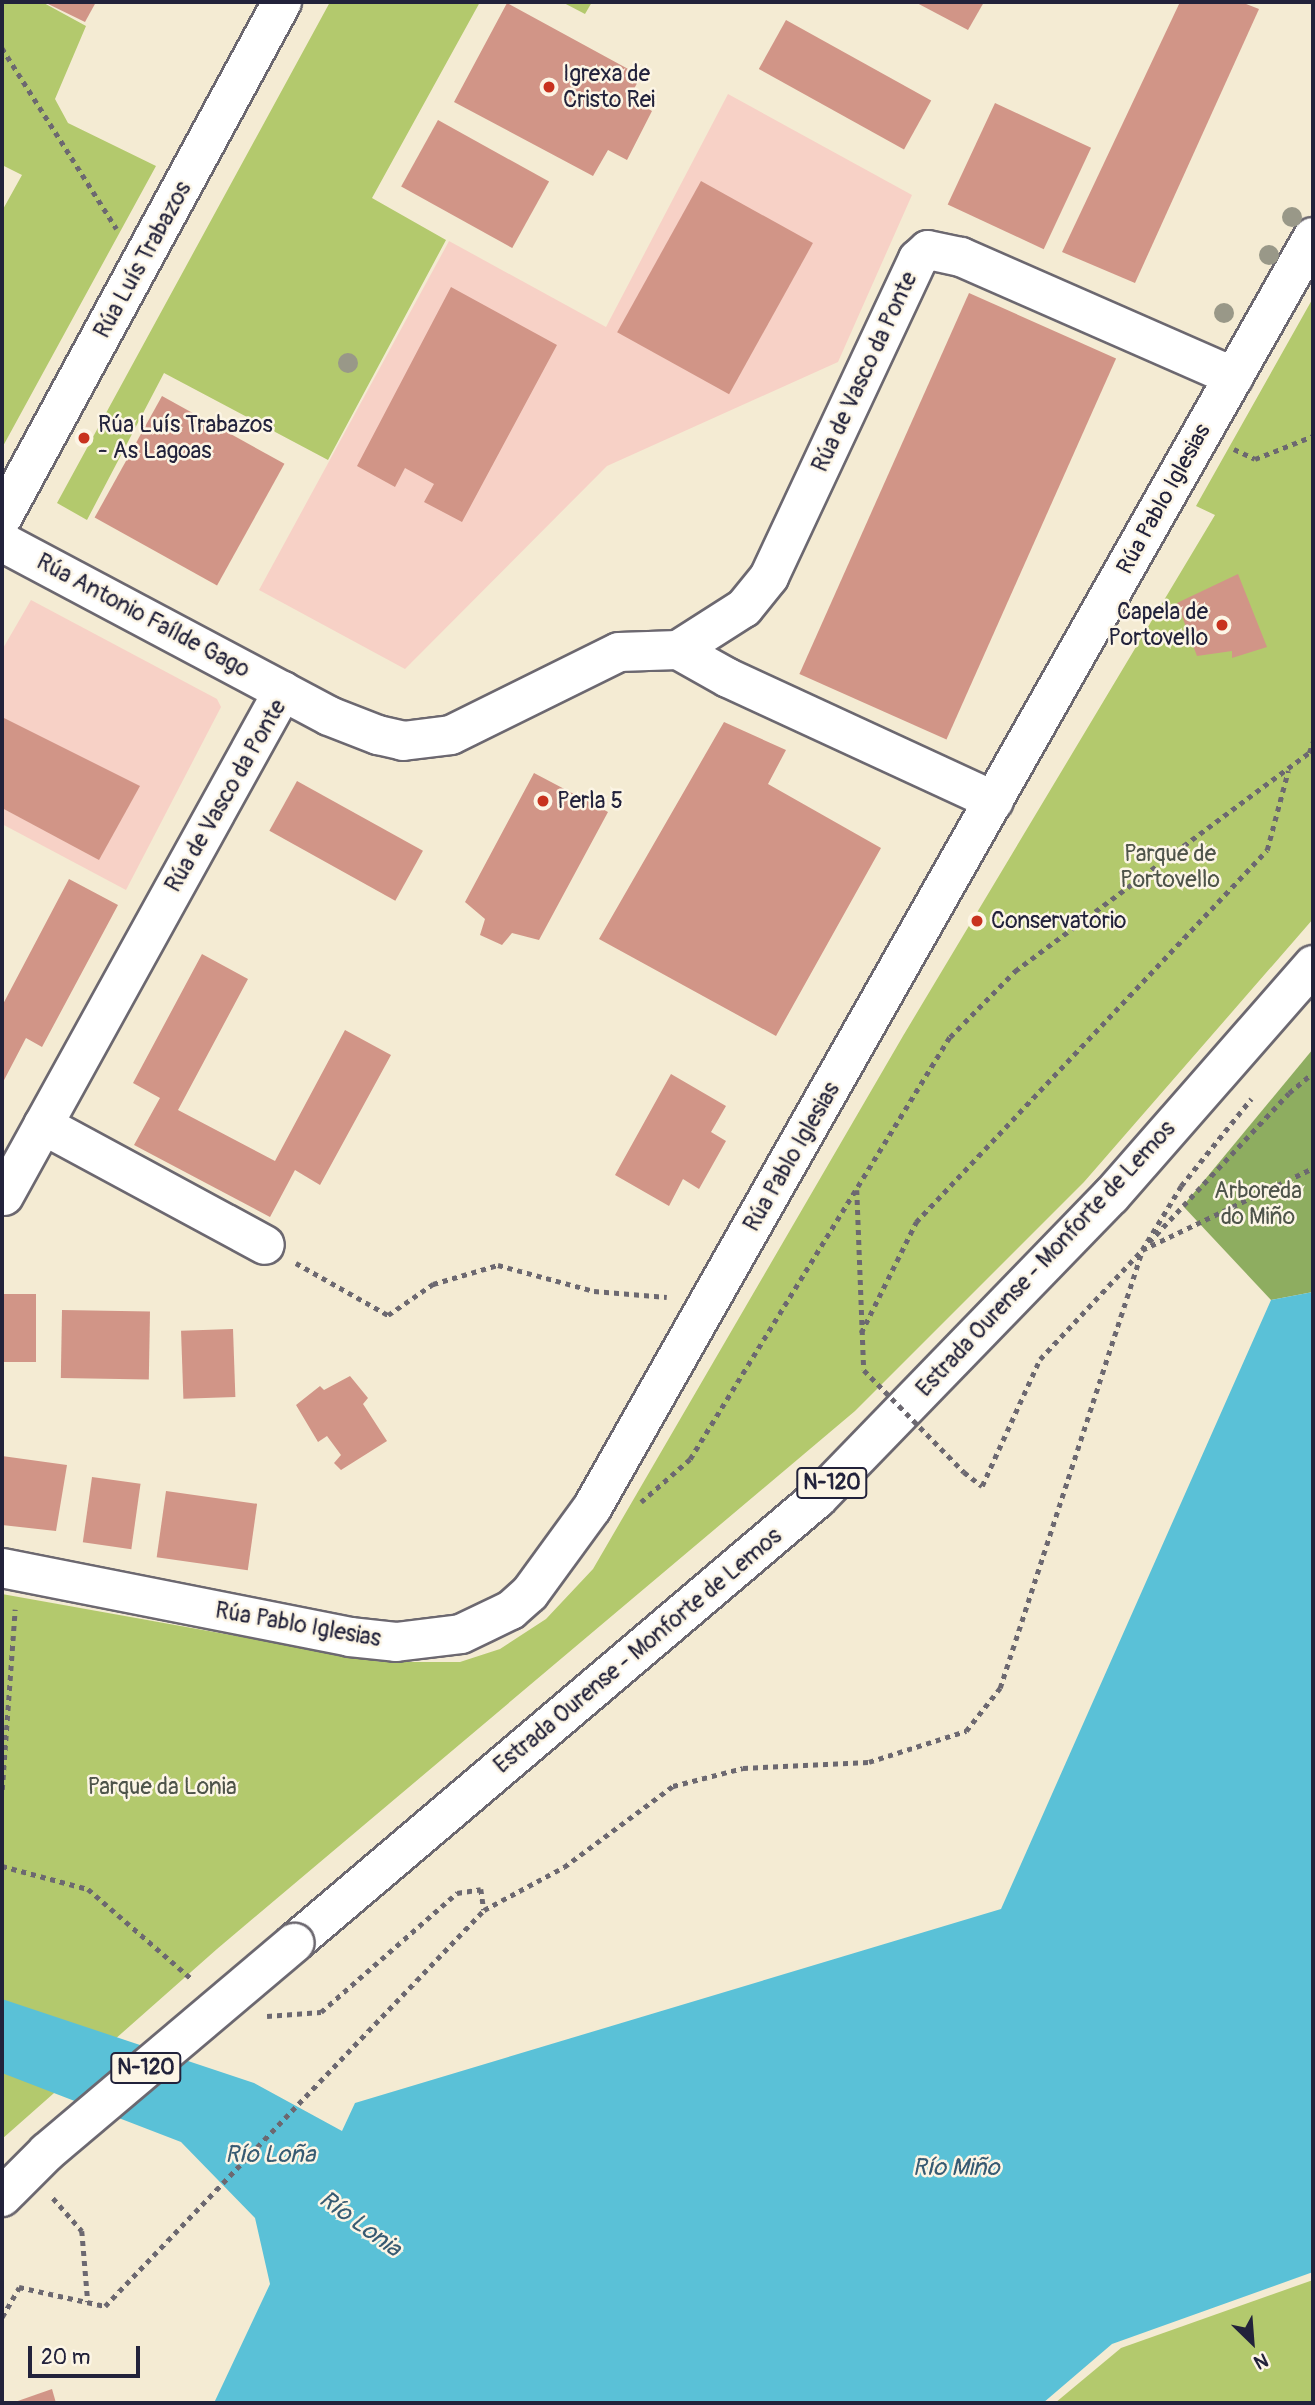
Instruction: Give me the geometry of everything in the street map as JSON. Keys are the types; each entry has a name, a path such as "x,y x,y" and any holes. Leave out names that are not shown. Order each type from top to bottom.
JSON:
{"main road":[{"name":"Rúa Luís Trabazos","path":"2,518 282,2"},
{"name":"Rúa Pablo Iglesias","path":"10,1570 350,1637 396,1642 461,1634 510,1610 550,1571 587,1517 1313,237"},
{"name":"Rúa de Vasco da Ponte","path":"4,1196 283,691 329,716 378,735 427,741 470,727 619,652 678,650 744,608 769,577 918,259 928,250 939,249 961,257 1234,377"},
{"name":"Rúa Antonio Faílde Gago","path":"2,542 283,691"},
{"path":"678,650 728,678 994,801"},
{"name":"Estrada Ourense - Monforte de Lemos","path":"2,2197 47,2152 818,1498 1111,1196 1313,965"},
{"path":"43,1125 265,1245"}],"path":[{"path":"2,48 140,265"},
{"path":"1202,432 1255,460 1313,436"},
{"path":"638,1505 690,1459 950,1037 1016,971 1309,754 1313,742"},
{"path":"861,1333 916,1222 1267,849 1289,769"},
{"path":"857,1188 864,1370 964,1472 982,1486 1040,1359 1289,1093 1313,1073"},
{"path":"2,2317 19,2287 105,2306 484,1910 564,1867 673,1786 743,1768 869,1762 966,1731 1000,1688 1142,1250 1181,1186 1255,1094"},
{"path":"1142,1250 1313,1168"},
{"path":"265,1245 388,1315 433,1284 498,1265 594,1291 710,1301"},
{"path":"2,1790 10,1570"},
{"path":"46,2190 82,2231 88,2302"}],"shaded area":[{"path":"728,94 912,195 838,362 607,466 405,669 259,590 449,241 606,327"},
{"path":"31,600 217,699 221,707 126,890 2,824 2,650"}],"green space":[{"path":"2,2 42,2 86,26 55,99 68,123 156,166 2,448 2,211 22,175 2,165"},
{"path":"330,2 480,2 372,198 446,240 328,460 164,373 87,520 57,503"},
{"path":"562,2 592,2 585,14"},
{"name":"Parque de Portovello","path":"1313,298 1313,919 1084,1182 855,1411 217,1949 2,2139 2,1594 382,1662 460,1662 500,1649 546,1619 593,1569 903,1036 1215,515 1196,506"},
{"name":"Arboreda do Miño","path":"1313,1049 1313,1292 1271,1300 1183,1206"},
{"path":"1313,2280 1313,2403 1055,2403 1121,2348"}],"water":[{"name":"Río Miño","path":"1313,1292 1313,2272 1112,2344 1043,2403 214,2403 270,2284 255,2218 181,2142 2,2073 2,1999 254,2083 342,2131 355,2103 1001,1909 1271,1300"}],"building":[{"path":"44,2 96,2 85,22"},
{"path":"915,2 984,2 968,30"},
{"path":"1180,2 1241,2 1259,9 1135,283 1062,252"},
{"name":"Igrexa de Cristo Rei","path":"507,3 641,76 629,98 652,111 627,160 608,150 593,176 454,102"},
{"path":"786,20 931,100 904,149 759,69"},
{"path":"995,103 1091,148 1044,249 948,205"},
{"path":"438,120 549,182 512,248 401,186"},
{"path":"701,181 813,243 729,394 617,332"},
{"path":"451,287 557,345 462,522 424,502 434,484 405,468 395,487 357,466"},
{"path":"969,293 1116,358 946,739 799,674"},
{"path":"162,396 284,464 217,585 95,518"},
{"name":"Capela de Portovello","path":"1238,574 1267,647 1232,658 1232,651 1197,656 1177,603"},
{"path":"2,717 140,786 99,860 2,808"},
{"path":"724,722 786,750 768,784 881,848 776,1036 599,939"},
{"path":"534,773 608,812 539,940 512,933 502,945 480,935 485,919 465,902"},
{"path":"297,781 423,851 395,901 269,831"},
{"path":"69,879 118,905 42,1047 26,1038 2,1084 2,1006"},
{"path":"202,954 248,979 178,1110 275,1161 345,1030 391,1055 320,1185 295,1170 270,1217 134,1145 160,1098 133,1083"},
{"path":"671,1074 726,1106 711,1132 726,1141 699,1189 683,1179 669,1206 615,1175"},
{"path":"2,1294 36,1294 36,1362 2,1362"},
{"path":"62,1310 150,1312 149,1380 61,1378"},
{"path":"233,1329 235,1397 183,1399 181,1331"},
{"path":"350,1376 368,1398 363,1404 387,1441 341,1470 334,1463 341,1455 327,1436 318,1442 296,1405 320,1386 324,1390"},
{"path":"2,1456 67,1465 56,1531 2,1525"},
{"path":"92,1477 141,1484 131,1549 83,1542"},
{"path":"166,1491 257,1504 248,1570 157,1557"},
{"path":"52,2389 56,2403 12,2403"}],"place":[{"name":"Igrexa de Cristo Rei","path":"549,87"},
{"name":"Rúa Luís Trabazos - As Lagoas","path":"84,438"},
{"name":"Capela de Portovello","path":"1222,625"},
{"name":"Perla 5","path":"543,801"},
{"name":"Conservatorio","path":"977,921"}],"park label":[{"name":"Parque da Lonia","path":"162,1787"}],"water label":[{"name":"Río Loña","path":"270,2155"},
{"name":"Río Lonia","path":"360,2224"}]}
